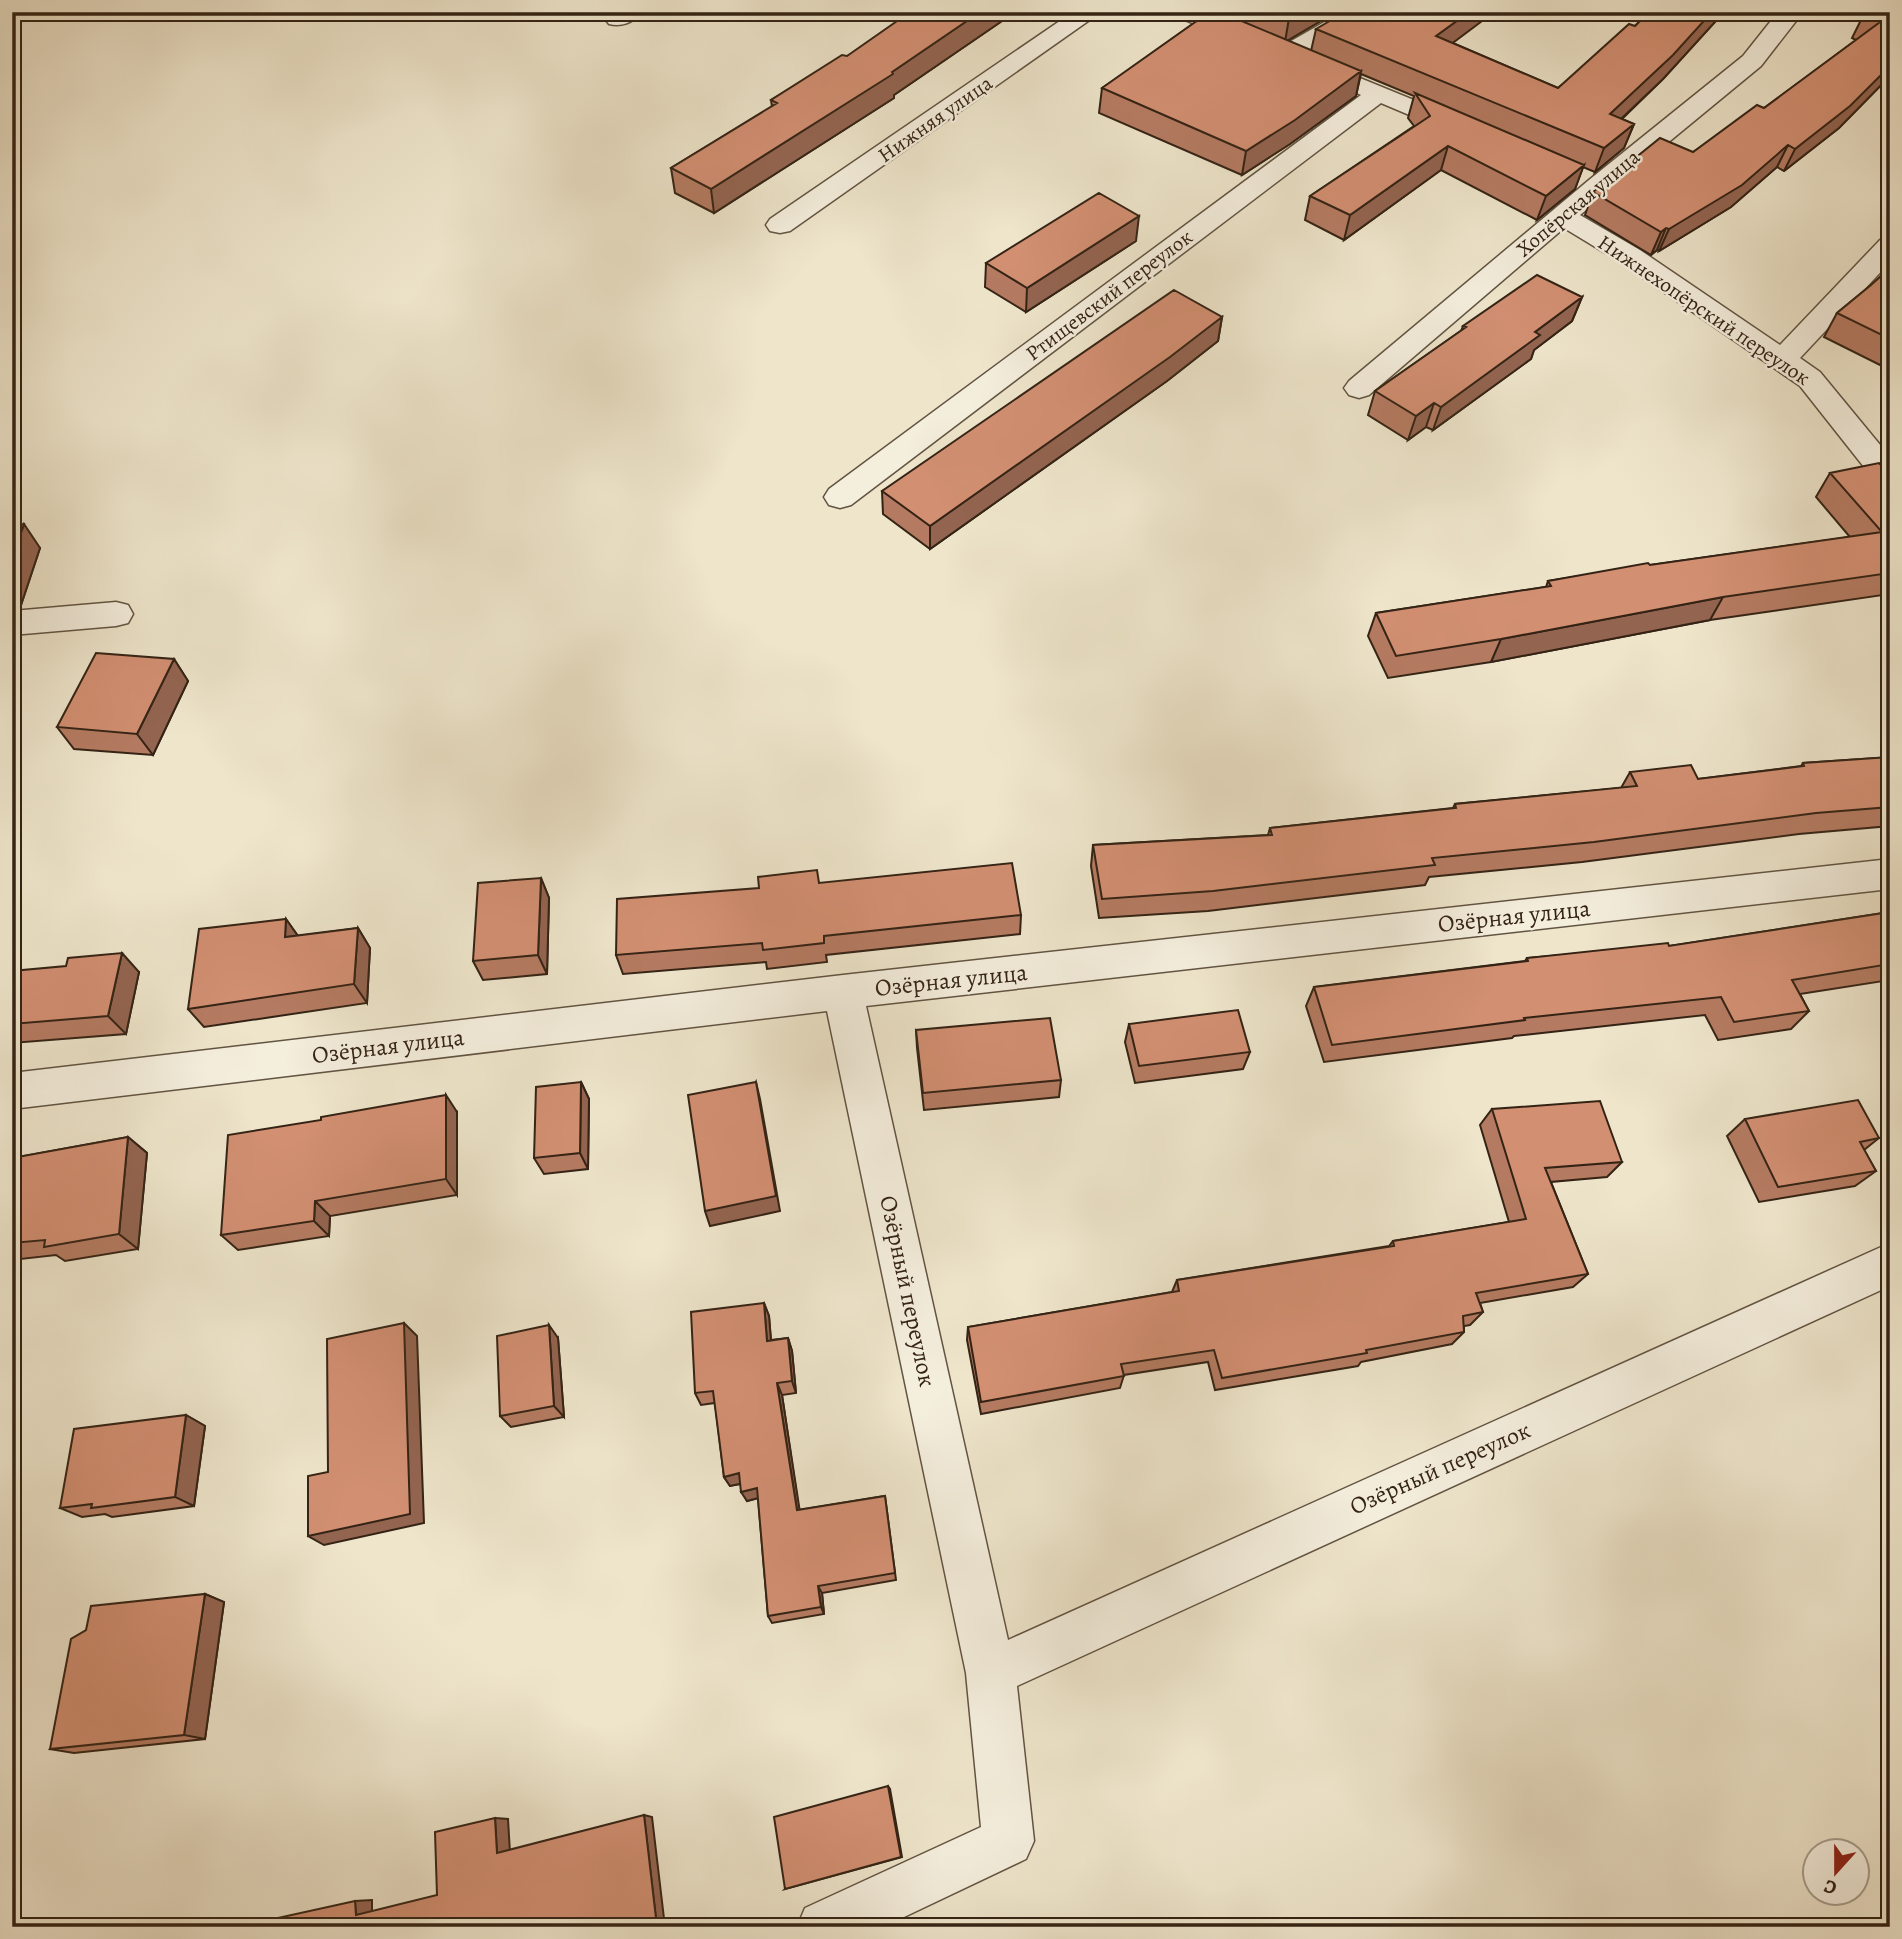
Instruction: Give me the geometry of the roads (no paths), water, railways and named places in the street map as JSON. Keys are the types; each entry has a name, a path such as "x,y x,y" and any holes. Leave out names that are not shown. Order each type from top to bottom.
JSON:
{"street":[{"name":"Нижняя улица","path":"780,225 1089,12"},
{"path":"1185,12 1482,137"},
{"path":"1310,63 1360,12"},
{"name":"Хопёрская улица","path":"1359,388 1598,186 1752,61 1791,12"},
{"name":"Ртищевский переулок","path":"840,497 1379,93"},
{"path":"1572,175 1598,186"},
{"name":"Нижнехопёрский переулок","path":"1563,216 1630,256 1810,379 1890,478"},
{"path":"1782,360 1890,246"},
{"path":"12,623 116,614"},
{"name":"Озёрная улица","path":"12,1091 843,992 1890,874"},
{"name":"Озёрный переулок","path":"824,1927 1008,1841 991,1673 843,992"},
{"name":"Озёрный переулок","path":"991,1673 1890,1264"}]}
